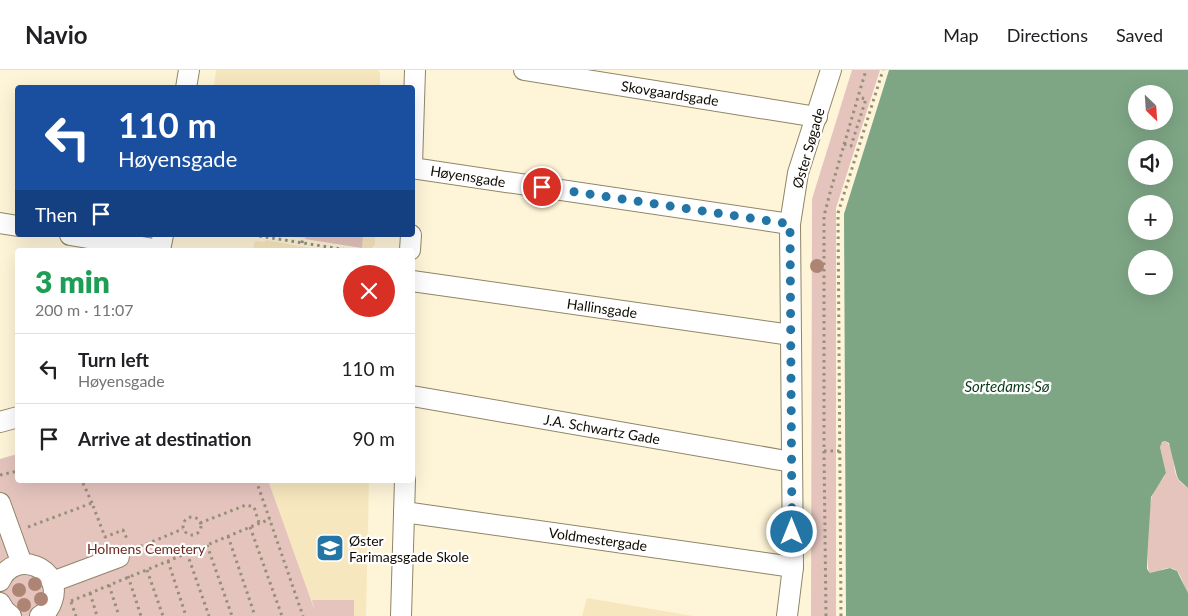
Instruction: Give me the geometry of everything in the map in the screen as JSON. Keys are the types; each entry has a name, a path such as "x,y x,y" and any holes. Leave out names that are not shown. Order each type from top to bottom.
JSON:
{"street":[{"path":"186,85 189,70"},
{"path":"415,70 415,85"},
{"name":"Øster Søgade","path":"787,616 793,567 790,224 798,173 831,70"},
{"name":"Skovgaardsgade","path":"532,71 816,117"},
{"name":"Høyensgade","path":"415,166 790,224"},
{"path":"0,223 15,226"},
{"path":"82,237 148,248"},
{"name":"Hallinsgade","path":"415,280 791,335"},
{"name":"J.A. Schwartz Gade","path":"415,397 792,462"},
{"path":"0,422 15,419"},
{"path":"401,616 405,483"},
{"path":"0,503 22,564"},
{"name":"Voldmestergade","path":"404,512 793,567"},
{"path":"52,582 119,557"},
{"path":"0,581 8,570 17,565 34,565 42,568 48,574 54,591 49,608 40,616"},
{"path":"0,603 11,616"}],"path":[{"path":"826,616 824,216 866,70"},
{"path":"841,616 838,212 883,70"},
{"path":"844,144 851,146 866,100 858,97"},
{"path":"858,123 866,125"},
{"path":"265,237 302,243 309,242 338,248"},
{"path":"302,243 303,237"},
{"path":"824,451 840,451"},
{"path":"0,476 15,471"},
{"path":"83,483 105,537 123,530 128,542 132,546 139,547 183,529"},
{"path":"257,483 303,616"},
{"path":"11,533 92,503"},
{"path":"200,523 246,505 254,507 260,523"},
{"path":"191,517 196,518 200,523 198,533 186,534 183,529 186,519 191,517"},
{"path":"66,608 71,601 270,519"},
{"path":"250,527 282,616"},
{"path":"228,536 255,616"},
{"path":"207,545 232,616"},
{"path":"187,553 208,616"},
{"path":"119,557 141,616"},
{"path":"168,561 186,616"},
{"path":"147,570 163,616"},
{"path":"109,585 119,616"},
{"path":"90,593 97,616"},
{"path":"71,601 76,616"}],"shaded area":[{"path":"216,70 378,70 380,73 380,85 214,85"},
{"path":"293,237 375,237 375,245 371,248"},
{"path":"266,240 310,248 253,248 255,241 265,242"},
{"name":"Øster Farimagsgade Skole","path":"269,483 369,483 366,616 317,616"},
{"path":"587,598 693,616 582,616"}],"green space":[{"path":"852,70 880,70 836,208 836,616 811,616 812,199"},
{"path":"306,237 363,237 362,248 305,239"},
{"path":"1165,441 1169,444 1173,453 1178,479 1188,488 1188,593 1179,574 1173,568 1163,569 1153,574 1150,573 1148,568 1147,536 1149,512 1153,493 1166,473 1160,447 1161,443"},
{"name":"Holmens Cemetery","path":"15,455 15,483 269,483 315,611 312,600 354,600 354,616 0,616 0,459"}],"water":[{"name":"Sortedams Sø","path":"889,70 1188,70 1188,488 1177,476 1169,443 1162,442 1160,447 1166,473 1151,497 1147,569 1150,573 1170,568 1177,571 1188,593 1188,616 846,616 844,214"}],"place":[{"name":"Øster Farimagsgade Skole","path":"330,548"}],"route":[{"path":"542,187 790,224 792,532"}]}
